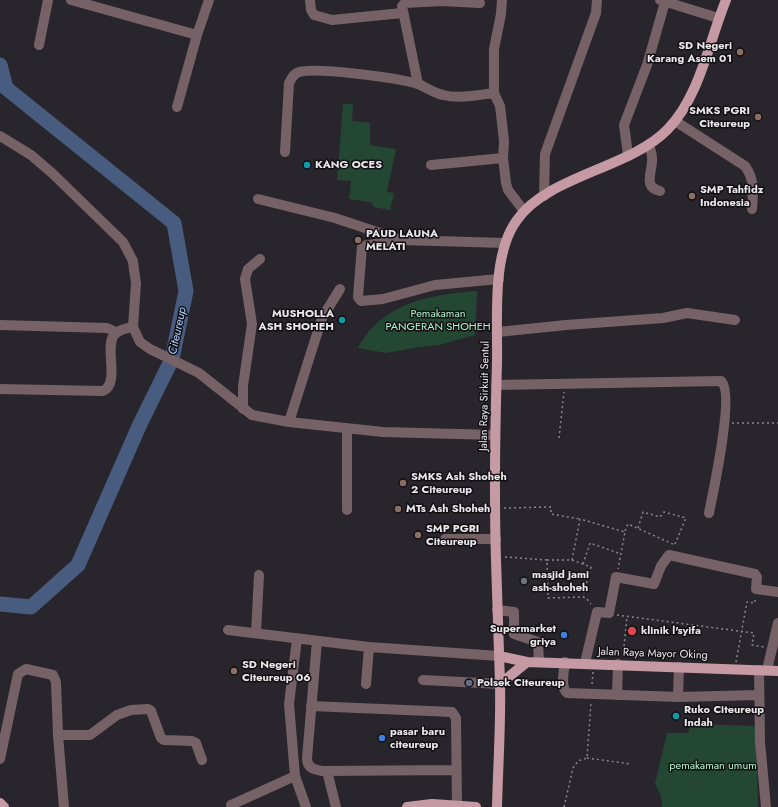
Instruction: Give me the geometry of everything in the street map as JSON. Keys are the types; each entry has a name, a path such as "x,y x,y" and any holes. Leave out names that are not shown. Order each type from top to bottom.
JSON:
{"main road":[{"name":"Jalan Raya Sirkuit Sentul","path":"497,807 500,684 497,610 495,435 499,279 505,243 515,222 524,211 544,196 649,144 661,135 675,121 692,93 718,18 726,0"},
{"name":"Jalan Raya Mayor Oking","path":"499,656 527,662 565,662 778,671"},
{"path":"500,684 527,662"},
{"path":"0,803 4,807"},
{"path":"407,807 432,804 476,807"}],"street":[{"path":"39,45 48,0"},
{"path":"71,0 197,35"},
{"path":"177,107 197,35 209,0"},
{"path":"310,0 311,10 314,15 332,20 401,6 405,3 442,1 480,3"},
{"path":"502,0 501,14 494,50 494,93 500,106 504,142 503,158 508,190 524,211"},
{"path":"544,196 545,154 596,13 597,0"},
{"path":"628,155 624,125 647,65 662,1 718,18"},
{"path":"401,6 418,84"},
{"path":"285,152 289,83 292,76 297,73 316,71 351,74 418,84 434,93 451,96 494,93"},
{"path":"675,121 745,166 750,173 754,185 752,209"},
{"path":"0,136 31,155 52,173 123,242 132,261 136,283 133,327 140,342 150,350 199,373 252,415 289,422 347,429 434,435 495,435"},
{"path":"649,144 652,159 649,182 652,187 660,191"},
{"path":"431,165 503,158"},
{"path":"258,199 335,218 401,240 505,243"},
{"path":"386,236 387,241 383,243 362,246 358,297 361,302 383,299 435,285 499,279"},
{"path":"243,409 243,386 252,324 245,280 248,270 260,259"},
{"path":"289,422 322,318 340,289"},
{"path":"498,332 566,325 663,318 687,313 736,320"},
{"path":"0,325 107,328 116,332"},
{"path":"0,389 103,391 107,389 111,378 111,339 116,332 133,327"},
{"path":"496,385 721,381 725,387 724,423 720,463 709,513"},
{"path":"347,429 347,510"},
{"path":"445,539 496,539"},
{"path":"590,663 597,612 609,613 616,577 654,584 661,566 669,555 755,574 758,577 756,589 778,592"},
{"path":"256,633 259,576"},
{"path":"497,610 514,612 514,634 538,642 539,662"},
{"path":"766,807 762,772 759,695 763,670 772,648 778,626"},
{"path":"228,630 299,640 369,647 499,656"},
{"path":"299,640 289,704 297,776 306,807"},
{"path":"231,805 297,776 307,764 317,641"},
{"path":"366,684 369,647"},
{"path":"565,662 563,684 565,691 574,694 678,697 759,695"},
{"path":"616,695 620,664"},
{"path":"678,697 679,667"},
{"path":"0,759 16,680 21,671 26,669 37,670 53,675 55,678 64,807"},
{"path":"423,680 500,684"},
{"path":"311,706 452,712 456,718 457,805"},
{"path":"58,735 90,735 117,715 131,710 148,709 151,711 161,738 164,740 192,741 196,743 202,760"},
{"path":"307,764 311,768 327,771 456,770"},
{"path":"327,771 336,807"},
{"path":"297,776 309,807"}],"path":[{"path":"559,438 565,383"},
{"path":"724,423 778,423"},
{"path":"496,508 552,507 551,514 580,519 625,532"},
{"path":"638,528 643,512 660,517 664,512 686,518 669,555"},
{"path":"572,560 580,519"},
{"path":"616,577 628,524 675,544"},
{"path":"583,564 590,543 621,554"},
{"path":"496,556 547,560 572,560 591,566 583,597"},
{"path":"547,560 548,598 583,597 586,598 597,612"},
{"path":"734,669 747,602 755,603 756,589"},
{"path":"620,664 626,617 754,633 752,645 772,648"},
{"path":"587,758 592,694 590,663"},
{"path":"564,807 573,768 578,761 587,758 631,764"}],"green space":[{"path":"343,104 353,104 352,121 370,123 370,145 396,149 387,192 394,193 390,210 374,207 371,202 349,199 351,181 337,180"},
{"name":"Pemakaman PANGERAN SHOHEH","path":"477,291 475,335 439,345 386,353 358,348 370,330 383,318 395,310 408,304 434,296"},
{"name":"pemakaman umum","path":"691,724 756,726 758,807 662,807 661,796 655,784 667,733 688,733"}],"waterway":[{"name":"Citeureup","path":"0,65 6,88 174,223 186,291 172,359 140,424 78,565 31,607 0,604"}],"place":[{"name":"SD Negeri Karang Asem 01","path":"740,52"},
{"name":"SMKS PGRI Citeureup","path":"758,117"},
{"name":"KANG OCES","path":"307,165"},
{"name":"SMP Tahfidz Indonesia","path":"692,196"},
{"name":"PAUD LAUNA MELATI","path":"358,240"},
{"name":"MUSHOLLA ASH SHOHEH","path":"342,320"},
{"name":"SMKS Ash Shoheh 2 Citeureup","path":"403,483"},
{"name":"MTs Ash Shoheh","path":"398,509"},
{"name":"SMP PGRI Citeureup","path":"418,535"},
{"name":"masjid jami ash-shoheh","path":"524,581"},
{"name":"klinik l'syifa","path":"632,631"},
{"name":"Supermarket griya","path":"564,635"},
{"name":"SD Negeri Citeureup 06","path":"234,671"},
{"name":"Polsek Citeureup","path":"469,683"},
{"name":"Ruko Citeureup Indah","path":"676,716"},
{"name":"pasar baru citeureup","path":"382,738"}]}
